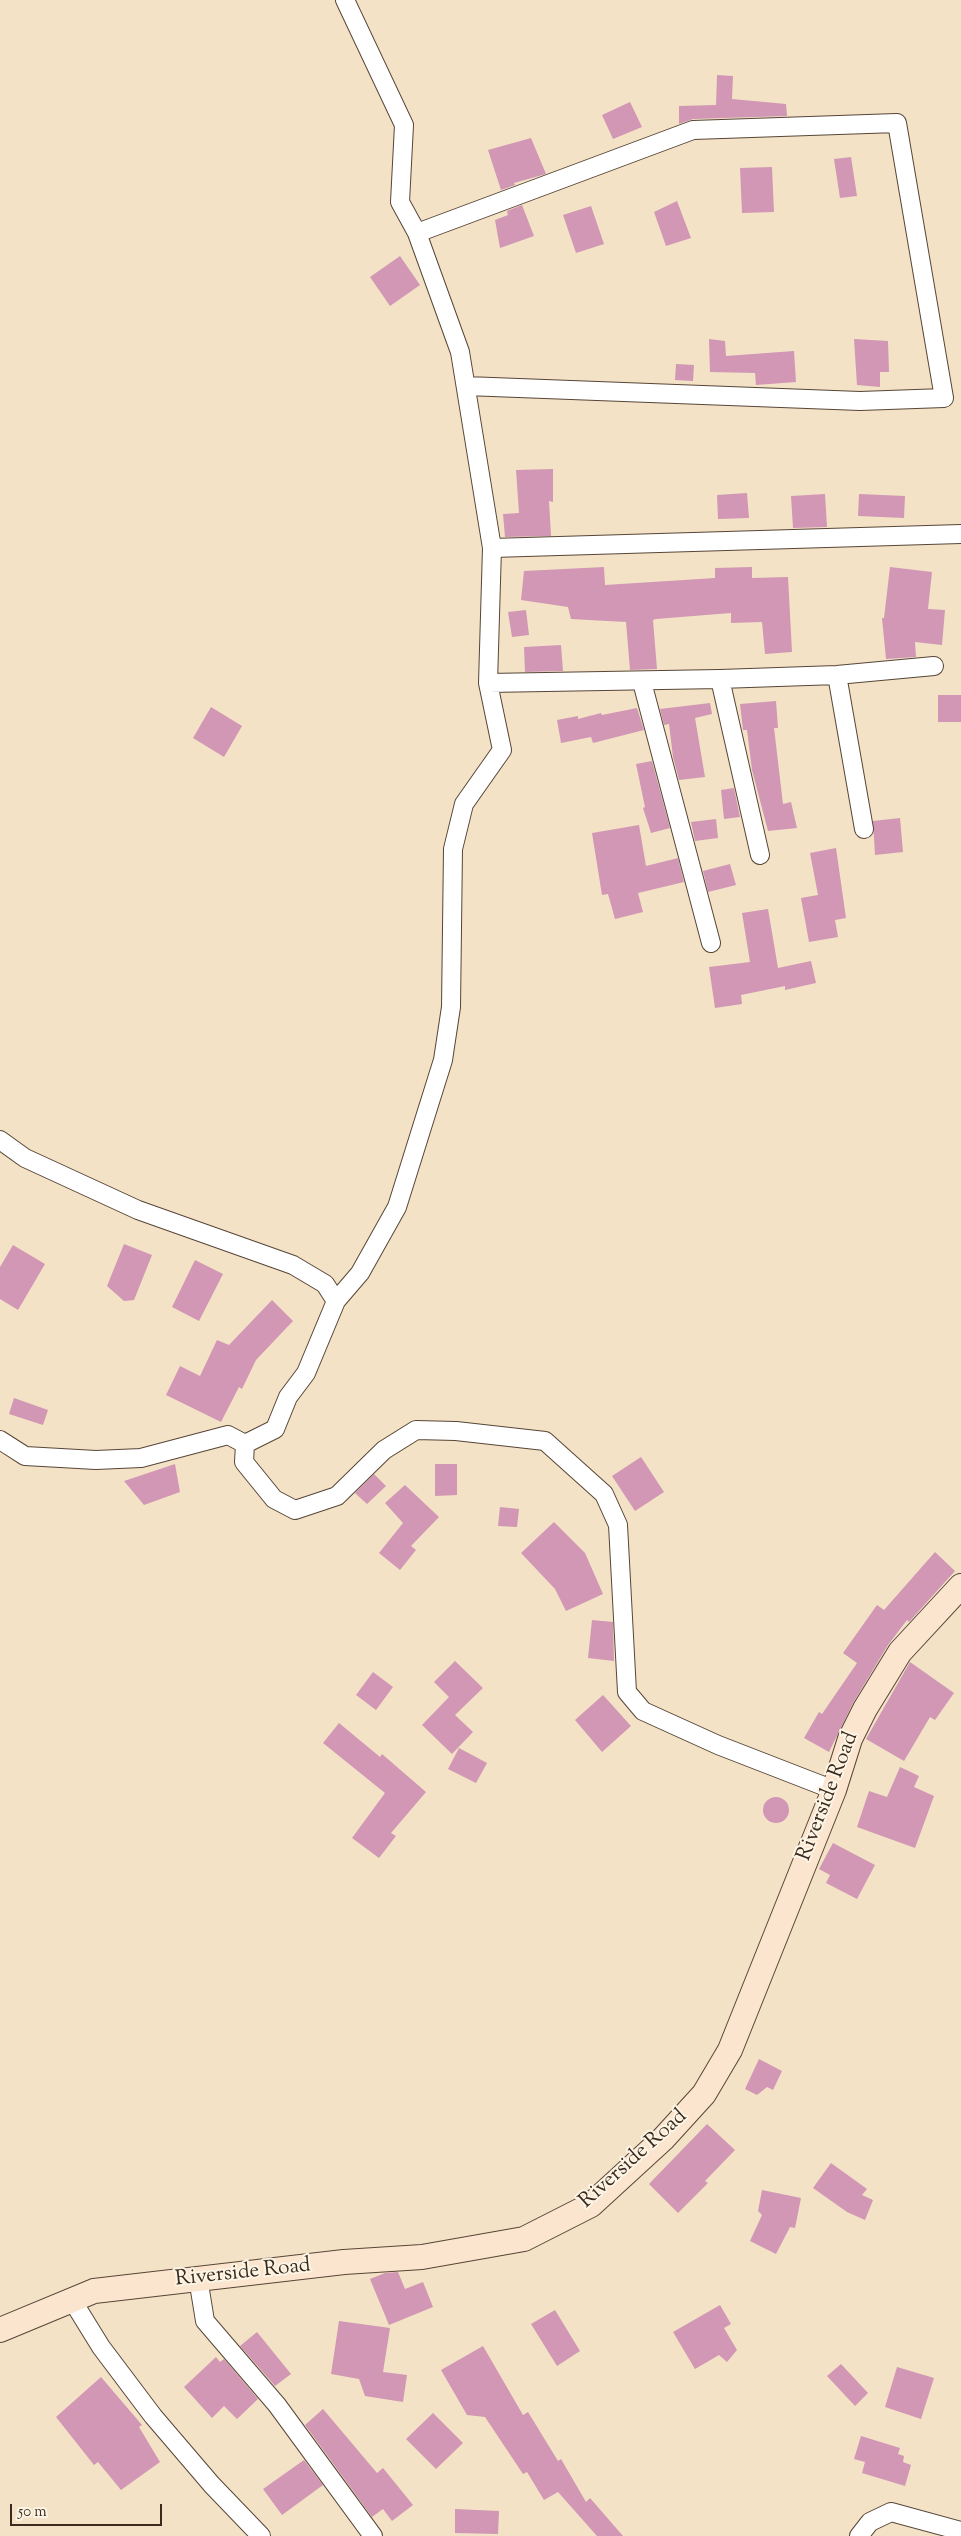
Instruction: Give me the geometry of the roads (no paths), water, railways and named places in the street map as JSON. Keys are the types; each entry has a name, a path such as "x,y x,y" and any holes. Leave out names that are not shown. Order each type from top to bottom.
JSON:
{"street":[{"path":"245,1444 275,1429 288,1396 306,1373 336,1301 360,1273 397,1207 443,1060 451,1007 453,849 464,804 502,750 488,683 492,548 460,352 418,233 400,202 404,125 345,0"},
{"path":"418,233 693,130 897,122 944,398 860,401 466,386"},
{"path":"492,548 961,534"},
{"path":"488,683 720,680 837,675 934,666"},
{"path":"837,675 864,829"},
{"path":"720,680 760,855"},
{"path":"642,682 711,943"},
{"path":"0,1140 25,1158 138,1210 293,1265 325,1284 336,1301"},
{"path":"245,1444 244,1462 274,1499 295,1510 337,1496 384,1450 416,1430 456,1431 545,1441 604,1494 618,1525 627,1692 632,1699 643,1711 651,1715 718,1745 834,1790"},
{"path":"0,1440 25,1456 96,1460 141,1458 228,1435 245,1444"},
{"name":"Riverside Road","path":"0,2330 94,2291 344,2262 422,2258 524,2238 591,2205 663,2139 704,2094 730,2050 834,1790 850,1739 864,1709 900,1652 961,1586"},
{"path":"198,2278 205,2321 277,2405 373,2536"},
{"path":"72,2300 101,2347 153,2416 212,2485 261,2536"},
{"path":"858,2536 870,2522 891,2512 961,2531"}]}
